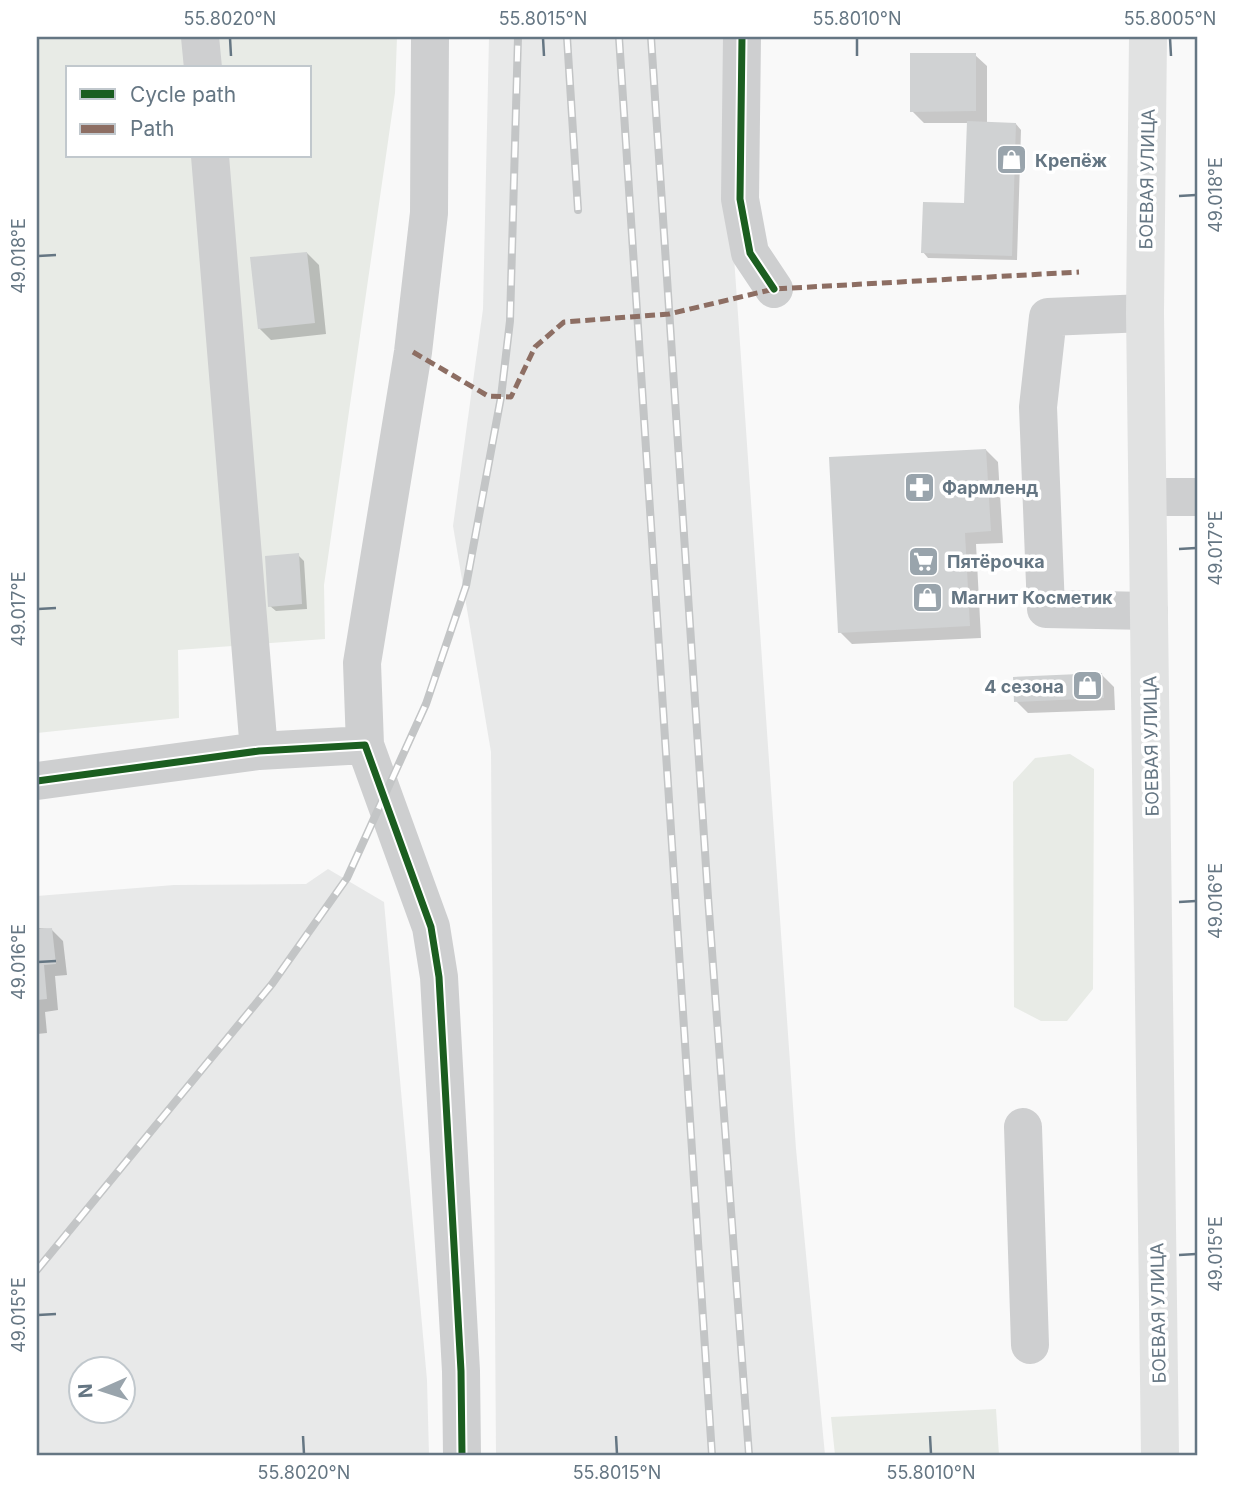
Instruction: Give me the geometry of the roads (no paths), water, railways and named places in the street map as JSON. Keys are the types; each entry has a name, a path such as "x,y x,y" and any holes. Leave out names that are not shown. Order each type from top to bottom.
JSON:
{"main road":[{"name":"БОЕВАЯ УЛИЦА","path":"1148,37 1145,313 1160,1455"}],"street":[{"path":"200,37 203,66"},
{"path":"430,37 429,213 413,352 362,663 365,745 430,928 439,978 461,1371 462,1455"},
{"path":"743,37 740,199 750,253 774,289"},
{"path":"210,158 259,751"},
{"path":"1145,313 1048,317 1038,407 1046,609 1149,611"},
{"path":"1149,497 1198,497"},
{"path":"37,781 259,751 365,745"},
{"path":"1023,1127 1030,1345"}],"railway":[{"path":"37,1270 272,984 347,878 426,704 466,586 501,397 510,321 518,37"},
{"path":"567,37 578,210"},
{"path":"619,37 712,1455"},
{"path":"651,37 708,897 749,1455"}],"place":[{"name":"Крепёж","path":"1012,160"},
{"name":"Фармленд","path":"919,487"},
{"name":"Пятёрочка","path":"924,561"},
{"name":"Магнит Косметик","path":"928,597"},
{"name":"4 сезона","path":"1087,686"}]}
